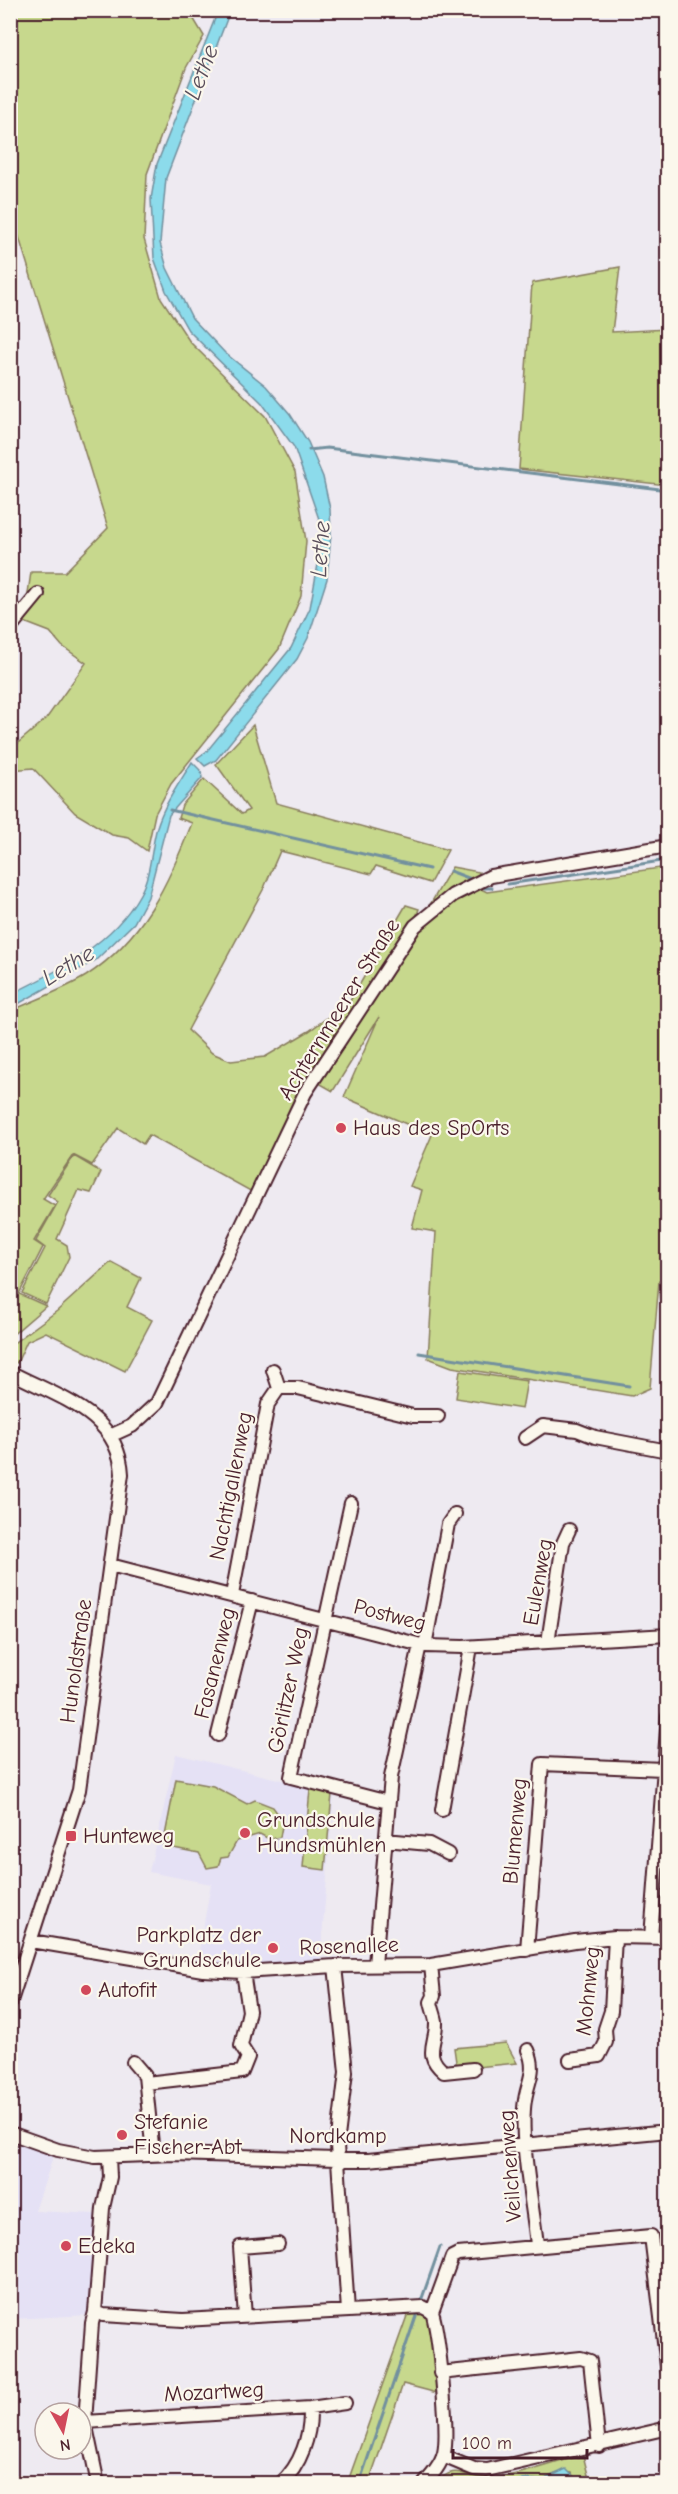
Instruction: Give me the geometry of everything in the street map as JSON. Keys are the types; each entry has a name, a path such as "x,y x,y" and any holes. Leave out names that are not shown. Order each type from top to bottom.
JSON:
{"street":[{"path":"10,628 38,594"},
{"name":"Achternmeerer Straße","path":"112,1435 132,1426 157,1403 305,1093 415,926 453,895 491,876 668,846"},
{"path":"273,1370 279,1388 298,1388 413,1416 438,1416"},
{"name":"Hunoldstraße","path":"10,1372 90,1414 112,1435 121,1460 122,1474 78,1790 32,1941 14,1985 10,2004"},
{"name":"Nachtigallenweg","path":"232,1595 268,1404 279,1388"},
{"path":"525,1438 543,1426 577,1430 595,1437 668,1451"},
{"path":"324,1620 351,1503"},
{"path":"375,1965 388,1802 448,1524 455,1514"},
{"name":"Eulenweg","path":"548,1642 563,1543 569,1530"},
{"name":"Postweg","path":"110,1565 422,1646 471,1647 668,1635"},
{"name":"Fasanenweg","path":"218,1736 252,1601"},
{"name":"Görlitzer Weg","path":"324,1620 291,1777 388,1802"},
{"path":"442,1810 471,1647"},
{"path":"651,1937 668,1716"},
{"name":"Blumenweg","path":"527,1950 542,1764 663,1769"},
{"path":"385,1840 429,1844 448,1854"},
{"name":"Rosenallee","path":"32,1941 203,1970 243,1972 336,1966 431,1965 615,1937 668,1938"},
{"name":"Mohnweg","path":"570,2060 599,2056 606,2042 605,2029 611,2011 615,1937"},
{"path":"431,1965 434,1996 431,2002 436,2021 431,2045 435,2064 444,2072 473,2069"},
{"path":"336,1966 346,2072 337,2145 348,2311"},
{"path":"146,2083 242,2072 245,2069 248,2057 241,2046 249,2010 248,2001 244,1996 243,1972"},
{"name":"Veilchenweg","path":"528,2050 534,2064 525,2102 526,2144 537,2245"},
{"path":"133,2062 142,2069 146,2083 153,2154"},
{"name":"Nordkamp","path":"10,2133 58,2150 109,2157 153,2154 368,2160 668,2131"},
{"path":"86,2401 92,2323 96,2312 95,2294 103,2208 110,2177 109,2157"},
{"path":"424,2484 433,2475 443,2456 446,2436 432,2312 452,2256 537,2245 651,2236 668,2374"},
{"path":"245,2317 240,2247 278,2244"},
{"path":"96,2312 103,2315 183,2320 423,2307 432,2312"},
{"path":"440,2373 581,2358 590,2361 599,2446"},
{"name":"Mozartweg","path":"93,2422 310,2408 345,2403"},
{"path":"280,2484 294,2472 310,2424 310,2408"},
{"path":"443,2456 474,2469 488,2470 599,2446 668,2428"},
{"path":"93,2460 98,2484"}],"shaded area":[{"name":"Grundschule Hundsmühlen","path":"176,1754 334,1793 320,1962 243,1966 197,1962 211,1884 149,1872"},
{"path":"10,2139 54,2154 35,2211 95,2214 90,2315 11,2319"}],"green space":[{"path":"10,11 189,11 204,36 186,68 147,174 144,239 161,298 190,342 265,416 295,472 306,541 301,596 279,649 171,784 155,814 147,851 129,838 112,835 75,813 33,768 11,770 11,753 19,742 46,719 86,663 62,646 50,632 24,622 31,572 65,572 108,528 11,211"},
{"path":"620,267 612,332 667,329 667,485 519,469 532,283"},
{"path":"253,725 276,803 448,850 430,883 376,866 371,874 280,851 264,888 188,1030 212,1053 231,1061 265,1057 309,1031 350,1001 406,905 419,909 414,922 302,1091 254,1193 149,1135 143,1144 118,1128 92,1165 73,1155 43,1199 55,1206 34,1241 43,1247 19,1294 46,1306 11,1336 11,1011 86,976 124,945 163,889 192,823 178,818 182,805 204,779 242,814 249,810 216,764"},
{"path":"452,867 479,872 478,877 431,903"},
{"path":"667,867 668,1281 659,1281 650,1388 632,1396 452,1367 428,1358 436,1232 412,1228 422,1190 410,1186 432,1135 344,1097 379,1017 333,1091 319,1083 419,927 455,898 477,887 487,892"},
{"path":"74,1156 101,1172 91,1193 79,1190 57,1239 67,1245 69,1257 46,1304 22,1293 45,1248 36,1241 58,1202 48,1195"},
{"path":"111,1262 141,1278 127,1307 152,1320 125,1371 46,1332 27,1341 17,1363 11,1360 11,1345 57,1311"},
{"path":"460,1371 527,1381 522,1409 456,1398"},
{"path":"176,1779 213,1786 247,1804 255,1800 273,1807 283,1821 280,1837 269,1839 260,1834 237,1841 228,1857 221,1858 218,1866 207,1868 199,1853 163,1846"},
{"path":"310,1789 332,1794 325,1870 303,1867"},
{"path":"506,2043 517,2063 457,2069 454,2048"},
{"path":"408,2313 421,2313 430,2321 437,2393 403,2384 369,2483 347,2484"},
{"path":"583,2455 590,2483 575,2483 572,2473 565,2472 543,2480 522,2480 514,2484 434,2484 442,2477 455,2472 479,2478 498,2477 522,2473"}],"water":[{"name":"Lethe","path":"218,11 230,11 166,178 160,243 167,268 192,318 225,353 266,386 290,414 308,442 323,477 330,509 331,534 327,579 308,638 297,659 216,760 205,766 197,758 207,751 291,648 310,608 319,559 320,522 294,447 262,403 188,330 166,291 154,258 151,199 157,164"},
{"name":"Lethe","path":"192,762 201,771 202,778 169,815 148,897 134,923 96,960 11,1008 11,994 48,976 83,954 115,927 129,911 144,887 160,818"},
{"path":"566,2469 575,2478 575,2483 514,2483 522,2479 543,2480"}],"waterway":[{"path":"309,450 327,448 668,490"},
{"path":"170,810 429,869"},
{"path":"508,884 668,860"},
{"path":"450,871 471,879"},
{"path":"485,888 492,888"},
{"path":"419,1353 629,1386"},
{"path":"421,2301 440,2247"},
{"path":"359,2484 417,2313"}],"place":[{"name":"Haus des SpOrts","path":"341,1128"},
{"name":"Grundschule Hundsmühlen","path":"245,1833"},
{"name":"Hunteweg","path":"71,1836"},
{"name":"Parkplatz der Grundschule","path":"273,1948"},
{"name":"Autofit","path":"86,1990"},
{"name":"Stefanie Fischer-Abt","path":"122,2135"},
{"name":"Edeka","path":"66,2246"}]}
